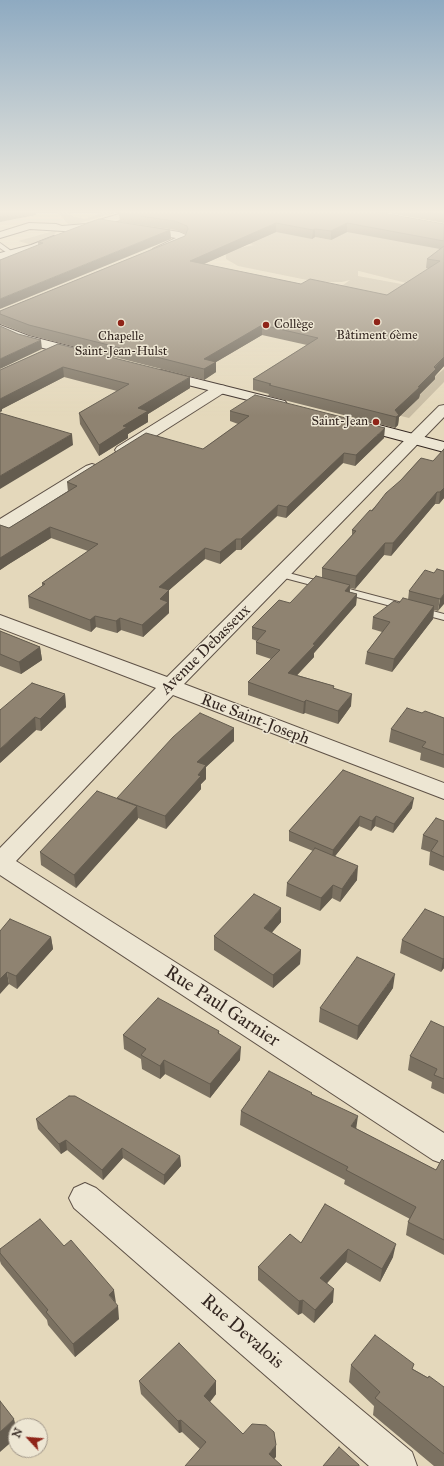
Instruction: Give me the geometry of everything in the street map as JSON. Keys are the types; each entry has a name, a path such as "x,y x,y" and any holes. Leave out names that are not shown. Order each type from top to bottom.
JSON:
{"street":[{"path":"0,330 24,339 96,357"},
{"path":"42,355 57,348"},
{"path":"149,371 292,407"},
{"path":"0,526 220,389"},
{"name":"Avenue Debasseux","path":"0,863 169,687 444,409"},
{"path":"342,420 444,447"},
{"name":"Rue Saint-Joseph","path":"0,621 169,687 444,791"},
{"name":"Rue Paul Garnier","path":"0,863 444,1150"},
{"name":"Rue Devalois","path":"85,1198 398,1466"}],"lane":[{"path":"281,574 444,617"}],"shaded area":[{"path":"304,279 377,279 434,290 392,279 443,279 432,379 444,369 444,382 409,418 397,415 339,288 350,280 342,282 317,282"}],"building":[{"path":"0,279 48,279 0,299"},
{"path":"78,279 279,279 301,284 312,279 387,295 411,279 444,279 444,357 434,367 436,369 418,387 420,387 395,410 399,415 396,417 269,385 271,384 253,379 318,338 262,325 204,359 216,362 204,369 29,325 0,314 0,311"},
{"path":"0,326 18,334 41,340 0,359"},
{"path":"58,344 190,377 138,408 148,411 123,426 127,427 99,445 79,413 129,384 63,367 0,399 0,370"},
{"path":"255,395 385,428 356,455 344,453 287,507 278,505 241,539 236,539 220,552 205,548 159,587 169,590 160,599 168,602 142,625 120,618 116,621 95,616 90,620 28,596 45,584 42,583 98,544 50,527 0,558 0,525 9,528 77,486 67,482 146,433 203,449 249,416 230,411"},
{"path":"0,413 72,434 0,476"},
{"path":"444,449 444,488 440,492 437,492 393,543 385,543 356,576 322,568 356,531 352,530 370,510 372,511 386,493 401,480 421,458 433,461"},
{"path":"437,569 444,571 444,594 440,599 409,591 425,570 434,573"},
{"path":"316,576 350,585 345,591 357,594 313,644 315,645 288,673 334,686 333,688 352,694 338,711 306,700 304,702 248,682 280,650 256,642 266,631 252,627 279,600 290,603"},
{"path":"403,598 434,606 394,659 367,652 390,622 373,617 394,601 399,603"},
{"path":"0,631 40,647 19,662 0,654"},
{"path":"32,683 65,694 40,719 35,717 0,749 0,710"},
{"path":"407,708 422,713 425,711 444,718 444,755 422,747 426,742 391,729"},
{"path":"200,713 234,728 197,762 206,765 198,775 201,776 165,816 117,798 173,737"},
{"path":"343,770 414,798 394,824 376,816 372,821 360,816 333,850 289,831"},
{"path":"97,791 137,806 74,875 40,852"},
{"path":"436,818 444,821 444,857 431,851 438,841 423,835"},
{"path":"315,848 358,866 342,889 333,885 321,898 287,883"},
{"path":"254,894 281,908 264,928 301,950 273,975 214,936"},
{"path":"425,909 444,917 443,959 402,940"},
{"path":"10,919 51,937 16,976 7,972 0,979 0,931"},
{"path":"357,957 395,974 358,1026 320,1008"},
{"path":"158,998 219,1031 218,1033 241,1047 210,1084 164,1060 160,1066 141,1055 146,1049 123,1035"},
{"path":"431,1021 444,1027 444,1079 434,1075 437,1069 410,1056"},
{"path":"269,1071 312,1093 311,1094 358,1116 351,1126 436,1170 442,1159 444,1161 444,1240 408,1222 416,1207 346,1170 348,1167 241,1111"},
{"path":"69,1096 75,1096 180,1156 164,1175 122,1148 102,1170 66,1140 59,1144 36,1119"},
{"path":"325,1204 396,1244 382,1269 348,1249 320,1278 334,1289 315,1310 303,1300 299,1301 258,1267 290,1234 301,1243"},
{"path":"40,1219 64,1246 71,1240 114,1290 109,1295 118,1306 73,1344 46,1312 48,1310 0,1253 0,1249"},
{"path":"375,1335 414,1364 412,1369 428,1378 429,1376 444,1387 444,1454 375,1398 380,1392 351,1365"},
{"path":"179,1343 216,1381 204,1396 243,1434 252,1424 266,1425 274,1432 276,1445 269,1454 282,1466 185,1466 206,1442 181,1420 178,1421 139,1381"},
{"path":"0,1401 13,1418 8,1418 8,1425 0,1432"},
{"path":"339,1447 359,1465 359,1466 323,1466"}],"place":[{"name":"Bâtiment 6ème","path":"377,322"},
{"name":"Chapelle Saint-Jean-Hulst","path":"121,323"},
{"name":"Collège","path":"266,325"},
{"name":"Saint-Jean","path":"376,422"}]}
